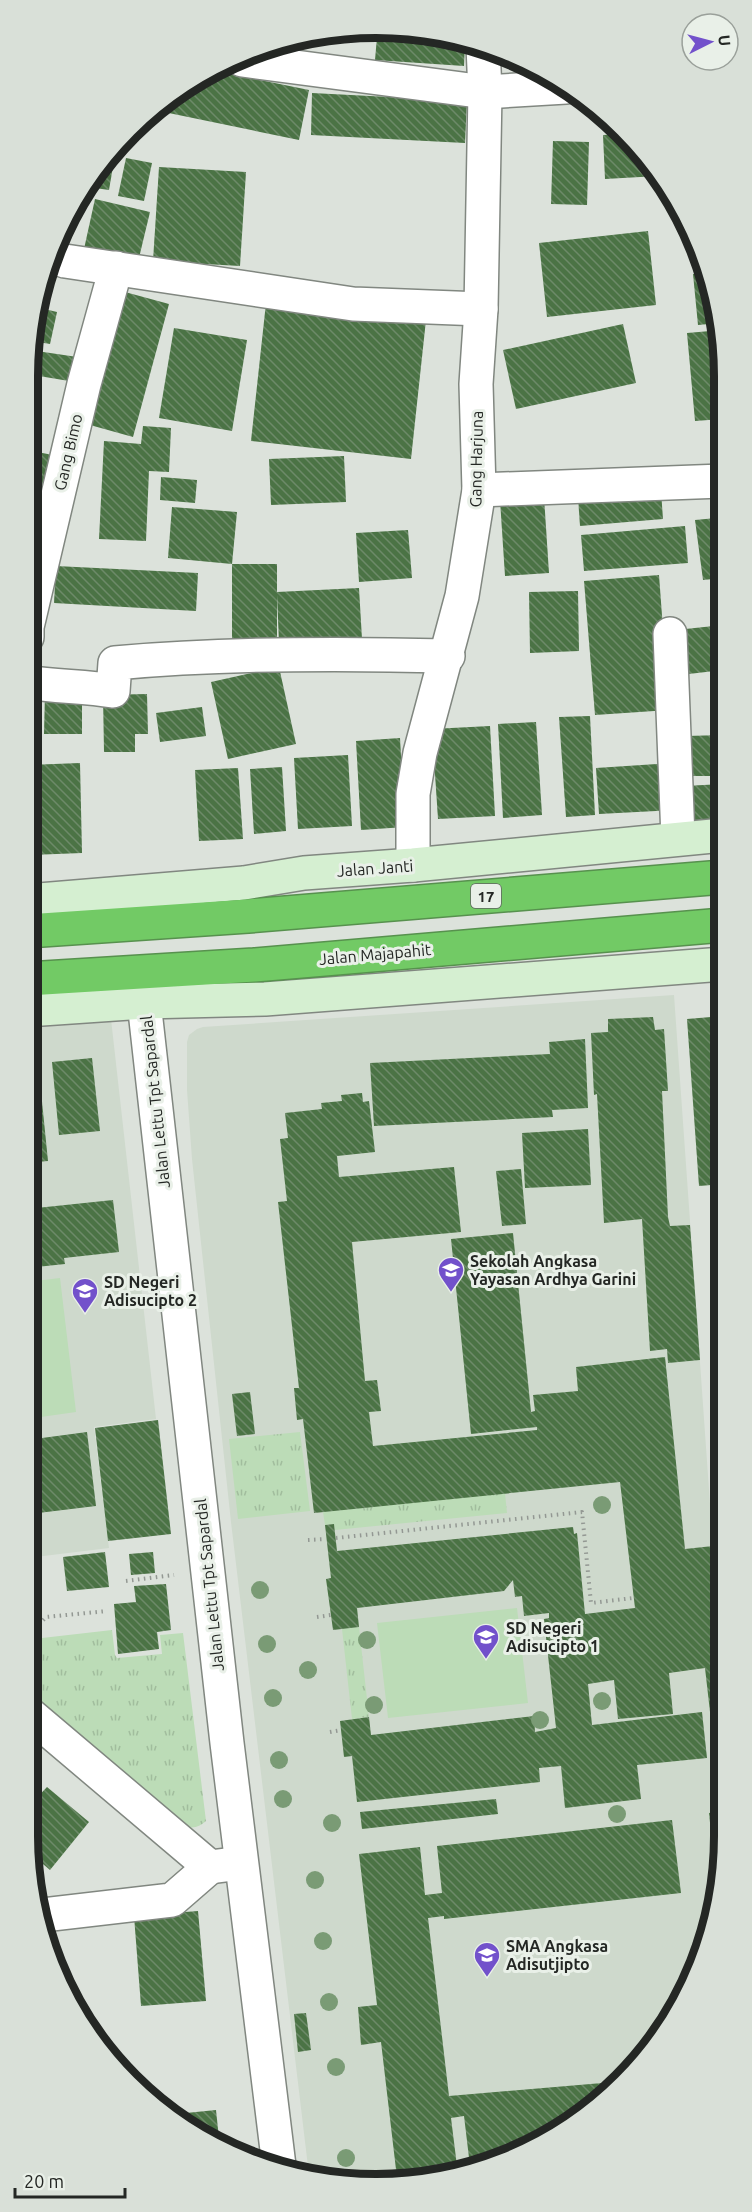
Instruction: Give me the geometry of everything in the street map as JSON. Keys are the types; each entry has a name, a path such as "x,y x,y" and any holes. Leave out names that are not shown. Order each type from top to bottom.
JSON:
{"highway":[{"name":"17","path":"38,930 248,916 714,877"},
{"name":"Jalan Majapahit","path":"38,978 254,965 714,926"}],"street":[{"name":"Gang Harjuna","path":"413,865 413,794 420,753 448,656 462,596 479,490 476,384 485,92 483,55"},
{"path":"251,61 485,92 553,88"},
{"path":"58,259 353,304 480,309"},
{"name":"Gang Bimo","path":"38,580 84,384 116,268"},
{"path":"479,490 714,481"},
{"path":"670,634 678,838"},
{"path":"38,684 59,688 90,687 113,691 115,663 162,659 364,654 448,656"},
{"name":"Jalan Janti","path":"38,900 244,883 304,873 413,865 714,836"},
{"path":"38,1009 144,1002 264,999 714,965"},
{"name":"Jalan Lettu Tpt Sapardal","path":"144,1002 225,1865 278,2160"},
{"path":"38,1720 225,1865 172,1900 47,1915"}],"path":[{"path":"336,1538 582,1512 591,1603 633,1598"},
{"path":"308,1540 326,1539"},
{"path":"126,1581 181,1575"},
{"path":"38,1626 46,1617 107,1611"},
{"path":"317,1617 331,1615"},
{"path":"330,1732 341,1730"}],"shaded area":[{"path":"674,995 714,1558 714,1858 708,1902 697,1945 680,1986 645,2042 615,2075 582,2105 526,2140 485,2157 442,2168 398,2174 354,2174 308,2168 231,1522 192,1159 187,1090 187,1042 189,1035 203,1027"},
{"name":"SD Negeri Adisucipto 2","path":"111,1019 156,1419 94,1427 109,1548 38,1557 38,1024"}],"green space":[{"path":"60,1278 76,1412 38,1417 38,1281"},
{"path":"300,1432 310,1511 238,1519 229,1439"},
{"path":"505,1493 507,1513 335,1530 334,1524 325,1525 323,1512"},
{"path":"517,1608 528,1703 388,1718 377,1623"},
{"path":"359,1627 369,1717 352,1719 342,1629"},
{"path":"112,1630 117,1658 162,1654 160,1635 183,1633 206,1821 197,1827 180,1827 38,1700 38,1641 42,1638"}],"building":[{"path":"377,38 420,40 465,49 464,66 375,60"},
{"path":"225,73 309,90 299,140 164,112"},
{"path":"312,93 467,101 465,143 311,135"},
{"path":"603,135 612,135 649,176 605,179"},
{"path":"553,141 589,142 587,205 551,204"},
{"path":"126,158 152,163 144,201 118,196"},
{"path":"114,162 109,190 95,188"},
{"path":"159,167 246,172 240,266 153,261"},
{"path":"95,199 150,212 138,262 84,249"},
{"path":"648,231 656,305 547,317 539,243"},
{"path":"693,274 699,274 711,324 698,325"},
{"path":"125,292 169,304 133,437 90,425"},
{"path":"266,303 426,320 411,459 251,441"},
{"path":"44,309 57,312 50,344 39,342"},
{"path":"623,324 636,383 516,409 503,350"},
{"path":"174,328 247,340 232,431 159,418"},
{"path":"712,331 714,420 695,421 687,333"},
{"path":"38,351 84,358 81,383 38,376"},
{"path":"143,426 171,428 169,472 149,471 146,541 99,539 104,441 141,444"},
{"path":"38,452 63,457 53,514 38,512"},
{"path":"344,456 346,502 271,505 269,459"},
{"path":"161,477 197,480 195,503 160,500"},
{"path":"661,491 663,519 580,526 578,497"},
{"path":"544,497 549,573 505,576 500,500"},
{"path":"172,507 237,512 232,564 168,558"},
{"path":"714,518 714,579 703,580 695,520"},
{"path":"38,522 46,524 38,537"},
{"path":"685,526 688,563 584,571 581,535"},
{"path":"408,530 412,578 359,582 356,533"},
{"path":"232,564 277,564 277,592 359,588 362,639 279,643 277,595 277,643 232,643"},
{"path":"56,566 198,573 196,611 54,603"},
{"path":"659,575 669,710 595,715 584,581"},
{"path":"578,591 579,651 530,653 529,592"},
{"path":"714,626 714,671 680,675 676,630"},
{"path":"279,667 296,744 228,759 211,682"},
{"path":"45,692 82,692 82,734 44,734"},
{"path":"147,694 148,734 135,734 135,752 104,752 103,695"},
{"path":"202,707 206,736 160,742 156,713"},
{"path":"590,716 595,815 566,817 559,717"},
{"path":"536,722 542,815 503,818 498,724"},
{"path":"490,726 495,816 438,819 432,729"},
{"path":"714,735 714,776 687,776 686,736"},
{"path":"400,738 405,827 361,830 356,741"},
{"path":"348,755 352,826 298,829 294,758"},
{"path":"80,763 82,853 38,855 38,765"},
{"path":"672,763 675,810 599,814 596,768"},
{"path":"282,767 286,831 254,834 250,769"},
{"path":"238,768 243,839 199,841 195,770"},
{"path":"714,784 714,823 686,825 684,786"},
{"path":"653,1017 655,1030 664,1029 668,1091 662,1091 668,1217 670,1226 690,1225 700,1360 668,1363 667,1349 650,1351 642,1219 604,1223 597,1094 594,1095 591,1033 608,1032 608,1019"},
{"path":"714,1017 714,1185 699,1186 687,1019"},
{"path":"585,1039 588,1108 552,1110 553,1117 374,1126 370,1063 550,1054 549,1042"},
{"path":"92,1058 100,1131 59,1135 52,1062"},
{"path":"38,1062 48,1161 38,1162"},
{"path":"362,1093 363,1102 369,1101 375,1152 337,1156 339,1177 454,1167 461,1232 352,1242 365,1381 377,1380 381,1411 369,1412 373,1446 537,1430 537,1427 471,1434 451,1239 513,1233 531,1412 535,1411 533,1395 578,1391 576,1367 665,1357 685,1549 713,1546 714,1712 710,1712 705,1668 669,1673 673,1714 618,1719 614,1680 588,1684 592,1725 702,1712 707,1758 637,1765 641,1799 565,1808 561,1766 539,1768 540,1782 357,1802 352,1756 344,1757 340,1721 369,1717 371,1735 534,1716 535,1732 556,1728 544,1619 549,1618 549,1613 524,1616 522,1596 515,1597 513,1580 504,1591 357,1608 359,1627 333,1630 326,1579 331,1578 325,1525 334,1524 337,1551 573,1527 574,1534 577,1533 585,1614 635,1608 620,1482 314,1513 303,1419 297,1420 294,1388 299,1388 278,1202 287,1201 280,1139 288,1138 285,1113 322,1109 321,1103 342,1101 341,1095"},
{"path":"588,1129 591,1185 525,1188 522,1133"},
{"path":"521,1169 526,1224 502,1226 496,1171"},
{"path":"113,1200 119,1252 64,1258 65,1264 38,1267 38,1208"},
{"path":"250,1392 255,1434 237,1436 232,1394"},
{"path":"158,1420 171,1534 108,1541 95,1428"},
{"path":"87,1432 96,1506 38,1513 38,1439"},
{"path":"711,1485 714,1485 714,1518"},
{"path":"105,1552 109,1587 67,1591 63,1557"},
{"path":"153,1552 155,1573 131,1575 129,1554"},
{"path":"166,1584 171,1630 157,1632 159,1649 118,1654 114,1604 136,1602 134,1586"},
{"path":"47,1787 89,1822 50,1870 38,1860 38,1796"},
{"path":"496,1799 498,1814 362,1829 360,1812"},
{"path":"714,1812 714,1860 709,1813"},
{"path":"672,1820 681,1893 444,1919 444,1916 428,1918 449,2096 607,2083 582,2105 526,2140 469,2161 464,2116 451,2118 457,2165 397,2174 381,2042 361,2045 358,2007 377,2005 359,1854 420,1847 425,1895 442,1893 437,1846"},
{"path":"198,1911 206,2001 141,2006 134,1916"},
{"path":"306,2013 311,2050 298,2052 294,2014"},
{"path":"216,2110 219,2136 207,2129 183,2113"}],"place":[{"name":"Sekolah Angkasa Yayasan Ardhya Garini","path":"451,1293"},
{"name":"SD Negeri Adisucipto 2","path":"85,1314"},
{"name":"SD Negeri Adisucipto 1","path":"486,1660"},
{"name":"SMA Angkasa Adisutjipto","path":"487,1978"}]}
